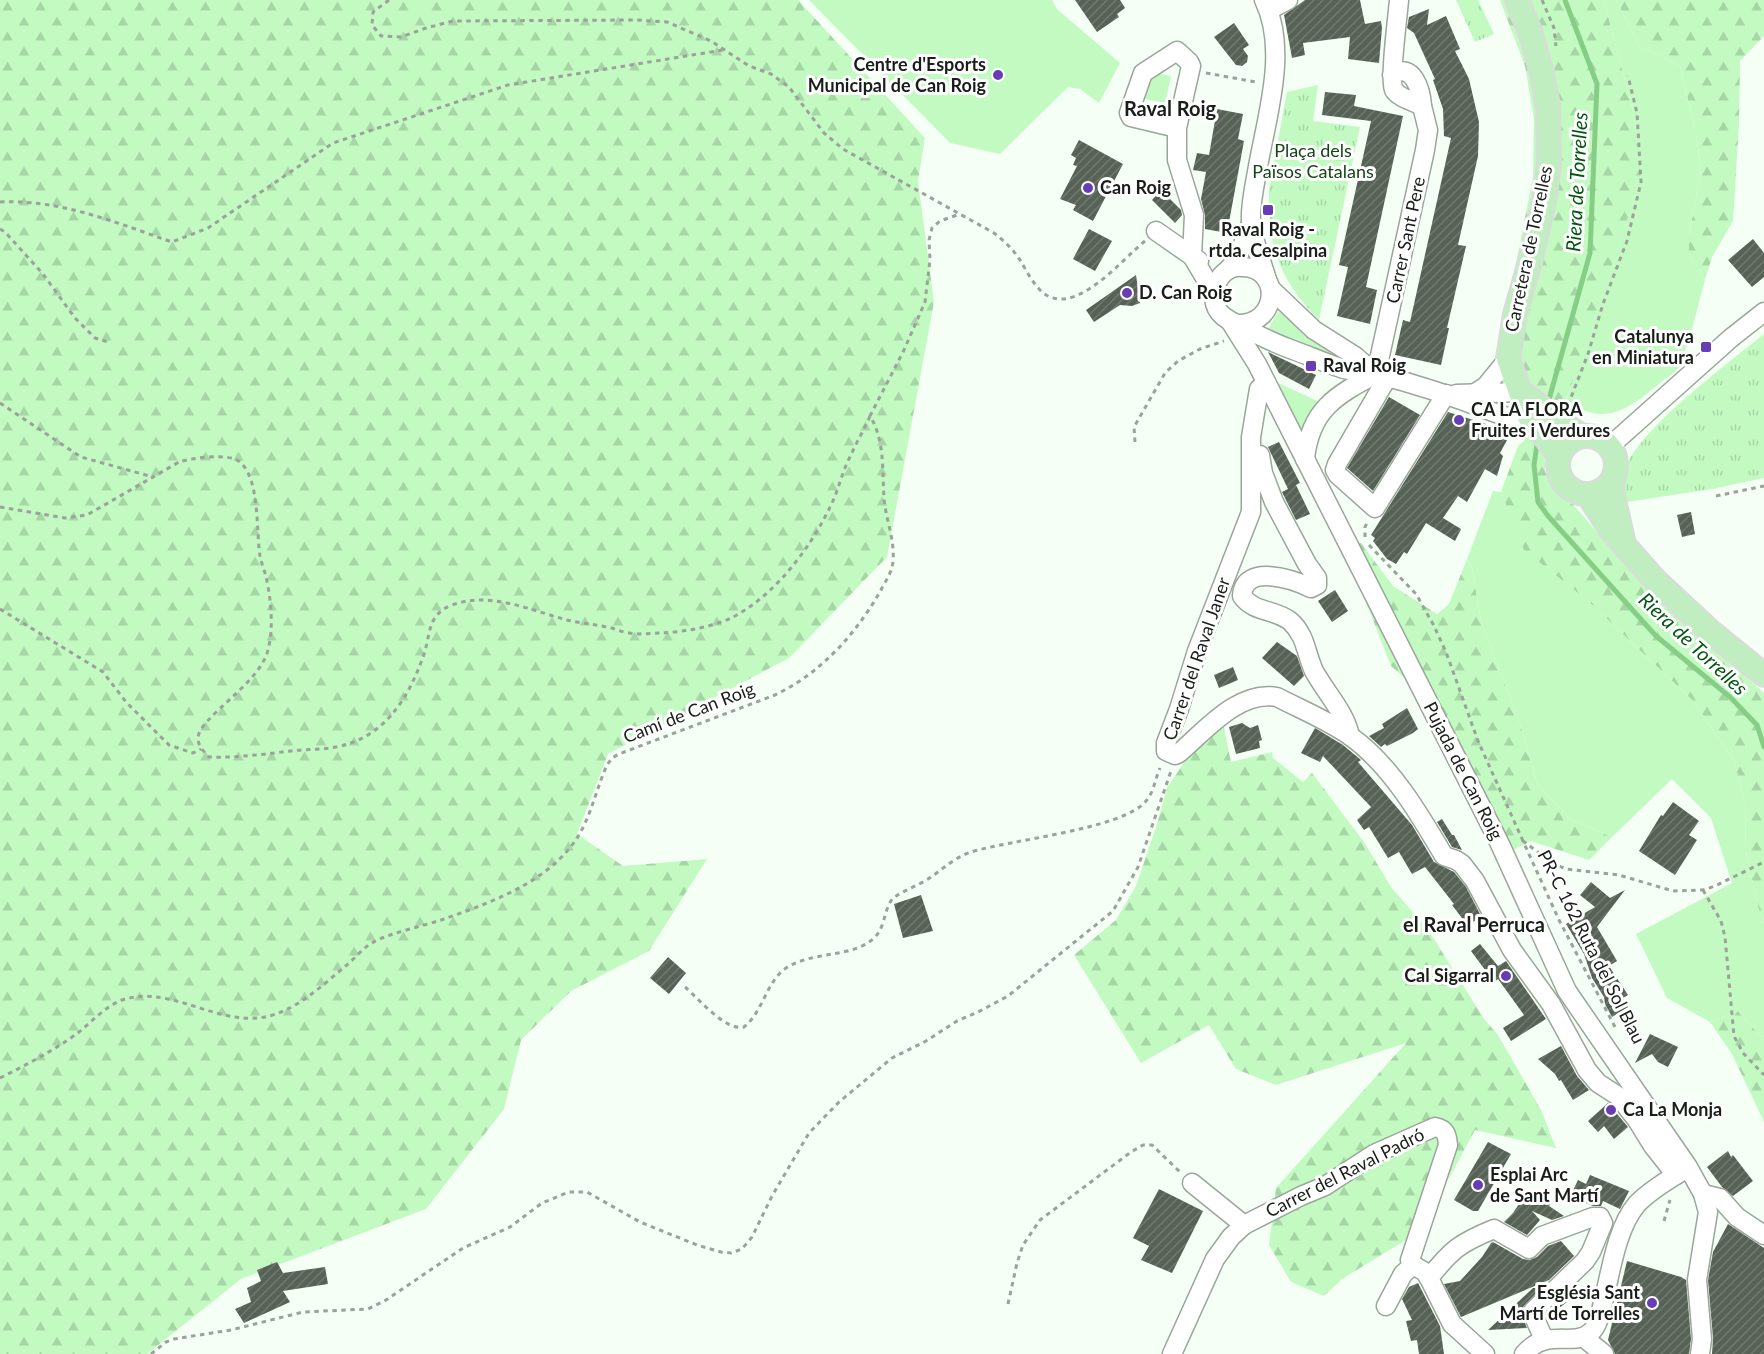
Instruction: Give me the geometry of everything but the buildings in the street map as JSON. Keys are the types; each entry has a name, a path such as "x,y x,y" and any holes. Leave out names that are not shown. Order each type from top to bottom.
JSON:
{"main road":[{"name":"Carretera de Torrelles","path":"1517,0 1531,34 1542,73 1550,131 1549,165 1544,201 1515,314 1508,359 1529,417 1559,455 1558,467 1561,480 1575,492 1588,495 1611,530 1648,573 1675,600 1764,675"},
{"path":"1520,392 1583,436"},
{"path":"1559,455 1571,440 1583,436 1598,437 1610,446"},
{"name":"Carretera de Torrelles","path":"1610,446 1617,465 1612,481 1612,491 1624,544"},
{"path":"1588,495 1602,491 1612,481"}],"street":[{"path":"1214,293 1221,276 1237,259 1251,224 1255,183 1272,85 1276,40 1266,5 1288,0"},
{"name":"Carrer Sant Pere","path":"1375,508 1335,470 1382,376 1428,130 1422,105 1394,91 1392,84 1399,0"},
{"path":"1177,128 1131,117 1129,113 1141,75 1177,51 1189,62 1190,70 1177,128 1177,160 1194,216 1192,256 1214,293 1218,309 1236,327 1346,369 1382,376 1446,394 1540,431"},
{"path":"1251,224 1269,285 1270,303 1262,317 1257,364"},
{"path":"1160,233 1206,265 1227,270 1243,266 1260,272 1269,285 1314,330 1382,376"},
{"path":"1610,446 1731,338 1764,312"},
{"path":"1236,327 1262,317"},
{"name":"Pujada de Can Roig","path":"1236,327 1257,364 1499,842 1567,991 1682,1171"},
{"path":"1475,393 1491,381 1508,359"},
{"path":"1305,459 1307,440 1329,404 1346,390 1382,376"},
{"path":"1267,385 1260,454 1263,473 1279,513 1317,578 1317,585 1311,588 1289,580 1264,576 1253,578 1245,584 1242,596 1249,604 1281,615 1295,627 1306,644 1313,669 1347,723 1350,736"},
{"name":"Carrer del Raval Janer","path":"1267,385 1259,389 1251,437 1251,512 1189,674 1165,749 1174,753 1232,708 1251,700 1270,696 1350,736 1386,770 1426,825 1444,856 1462,864 1475,881 1512,950 1551,1004 1587,1070 1598,1083 1618,1096 1637,1120 1653,1146 1682,1171"},
{"path":"1446,394 1520,392"},
{"path":"1375,508 1446,394"},
{"name":"Carrer del Raval Padró","path":"1172,1354 1215,1258 1231,1237 1244,1225 1325,1186 1374,1154 1426,1129 1442,1128 1446,1133 1448,1145 1418,1240 1411,1255 1410,1260 1413,1265"},
{"path":"1582,1345 1597,1322 1618,1240 1633,1210 1658,1186 1682,1171 1703,1194 1708,1212 1697,1280 1702,1339 1700,1354"},
{"path":"1192,1183 1244,1225"},
{"path":"1703,1194 1720,1198 1737,1217 1764,1235"},
{"path":"1429,1278 1458,1246 1494,1229 1529,1250 1542,1236 1593,1217 1600,1217 1603,1223 1585,1261 1533,1311 1544,1339"},
{"path":"1386,1306 1403,1274 1413,1265 1425,1272 1429,1278 1452,1324 1485,1354"},
{"path":"1524,1354 1544,1339 1582,1345 1604,1354"}],"path":[{"path":"389,0 373,12 372,25 381,36 401,38 453,21 636,20 667,22 711,40 749,66 771,74 789,87 824,133 843,149 994,233 1009,245 1041,291 1054,297 1068,298 1086,292 1149,237 1160,233"},
{"path":"0,202 23,201 86,213 172,242 208,228 333,143 508,85 725,50"},
{"path":"1190,70 1272,85"},
{"path":"1562,423 1588,354 1636,211 1641,182 1640,144 1637,113 1628,76"},
{"path":"0,507 58,517 87,515 165,469 193,457 233,458 241,461 250,477 256,506 260,556 266,576 271,623 268,652 254,677 202,726 198,738 201,749 209,757 227,758 338,747 367,737 398,709 410,690 424,656 428,632 438,612 450,606 470,600 513,604 582,624 608,627 628,633 670,633 689,630 735,616 752,605 784,575 812,537 833,502 850,456 904,350 925,302 930,260 929,240 932,228 950,216 960,214"},
{"path":"0,229 43,274 75,318 95,338 111,343"},
{"path":"1135,442 1134,427 1165,373 1178,361 1236,327"},
{"path":"0,404 81,457 153,477"},
{"name":"Camí de Can Roig","path":"0,1078 56,1048 111,1006 132,998 164,998 205,1011 241,1018 263,1017 288,1009 324,984 375,941 445,918 504,894 548,869 568,849 581,831 604,772 612,758 775,695 803,678 828,658 860,624 892,568 892,547 885,510 882,449 877,427 870,416"},
{"path":"1716,496 1764,486"},
{"path":"1375,508 1365,527 1369,545 1416,594 1433,624 1446,652 1478,741 1523,841"},
{"path":"0,609 103,672 126,702 169,745 193,753 201,749"},
{"path":"685,987 731,1026 744,1027 752,1021 760,1004 785,969 808,958 864,945 879,932 893,898 922,883 960,856 981,849 1072,831 1138,809 1146,802 1152,791 1159,770 1174,753"},
{"path":"151,1354 166,1342 174,1339 231,1330 286,1314 318,1310 368,1309 386,1300 457,1252 510,1227 542,1203 569,1192 587,1192 640,1222 697,1245 731,1253 742,1249 752,1237 772,1196 809,1133 833,1108 892,1058 926,1041 957,1021 1008,996 1113,911 1138,867 1174,753"},
{"name":"PR-C 162 Ruta del Sol Blau","path":"1523,841 1554,864 1566,869 1619,875 1672,891 1703,890 1764,862"},
{"name":"PR-C 162 Ruta del Sol Blau","path":"1523,841 1559,920 1616,1030"},
{"path":"1703,890 1720,921 1725,937 1734,1036 1743,1053 1764,1075"},
{"path":"1008,1304 1023,1245 1040,1220 1131,1152 1143,1145 1152,1145 1192,1183"},
{"path":"1664,1221 1670,1202"}],"green space":[{"path":"0,0 798,0 925,138 918,181 934,302 887,557 789,658 608,754 577,834 623,866 707,859 649,951 571,991 521,1040 504,1109 426,1209 241,1279 147,1354 0,1354"},
{"name":"Centre d'Esports Municipal de Can Roig","path":"809,0 1052,0 1057,9 1120,63 1099,103 1080,89 1068,87 1000,154 950,143"},
{"path":"1456,0 1478,0 1494,34 1475,42"},
{"path":"1500,0 1604,0 1634,115 1641,175 1575,376 1545,453 1545,472 1636,577 1764,693 1764,923 1758,907 1746,851 1745,805 1734,760 1692,700 1588,601 1523,550 1501,492 1518,446 1524,441 1497,359 1533,177 1534,119 1525,66"},
{"path":"1604,0 1616,0 1640,47 1680,66 1696,134 1701,170 1689,235 1689,254 1705,280 1679,368 1637,401 1616,412 1605,414 1580,409 1566,401 1641,175 1634,115"},
{"path":"1616,0 1764,0 1764,36 1740,61 1733,221 1712,257 1705,280 1689,254 1689,235 1701,170 1696,134 1680,66 1640,47"},
{"path":"1151,72 1171,76 1165,103 1145,99"},
{"name":"Plaça dels Països Catalans","path":"1318,85 1313,121 1360,127 1319,320 1299,297 1284,272 1273,245 1269,215 1273,215 1273,205 1269,205 1269,189 1287,92"},
{"path":"1278,312 1304,327 1352,367 1268,334 1268,329"},
{"path":"1764,334 1764,478 1712,489 1627,502 1625,470 1632,454 1665,417"},
{"path":"1274,381 1322,403 1304,431 1299,430"},
{"path":"1493,491 1501,492 1524,550 1588,601 1692,700 1734,760 1745,805 1746,851 1758,907 1764,923 1764,1040 1738,1011 1710,1022 1667,998 1636,934 1732,883 1711,818 1672,779 1612,837 1570,819 1537,783 1521,726 1481,621 1472,567 1467,559"},
{"path":"1361,543 1393,586 1437,614 1449,604 1467,559 1472,567 1481,621 1521,726 1537,783 1570,819 1612,837 1589,860 1531,841 1502,856 1410,683 1391,666 1343,544"},
{"path":"1223,723 1231,762 1272,752 1273,758 1303,782 1312,773 1364,842 1391,887 1429,931 1484,1019 1498,1035 1541,1110 1556,1148 1475,1130 1414,1235 1342,1279 1324,1296 1291,1282 1269,1245 1276,1188 1406,1043 1276,1085 1236,1069 1209,1025 1141,1063 1074,955 1116,920 1136,886 1167,788 1187,758"},
{"path":"1738,1011 1764,1040 1764,1122 1732,1054 1710,1022"}],"waterway":[{"name":"Riera de Torrelles","path":"1548,403 1590,253 1597,84 1565,0"},
{"name":"Riera de Torrelles","path":"1537,444 1534,465 1538,502 1548,516 1656,636 1730,697 1757,725 1764,747"}],"place":[{"name":"Centre d'Esports Municipal de Can Roig","path":"998,75"},
{"name":"Can Roig","path":"1088,188"},
{"name":"Raval Roig - rtda. Cesalpina","path":"1268,210"},
{"name":"D. Can Roig","path":"1127,293"},
{"name":"Catalunya en Miniatura","path":"1706,347"},
{"name":"Raval Roig","path":"1311,366"},
{"name":"CA LA FLORA Fruites i Verdures","path":"1459,420"},
{"name":"Cal Sigarral","path":"1506,976"},
{"name":"Ca La Monja","path":"1611,1110"},
{"name":"Esplai Arc de Sant Martí","path":"1478,1185"},
{"name":"Església Sant Martí de Torrelles","path":"1652,1303"}],"district":[{"name":"Raval Roig","path":"1170,109"},
{"name":"el Raval Perruca","path":"1474,925"}]}
